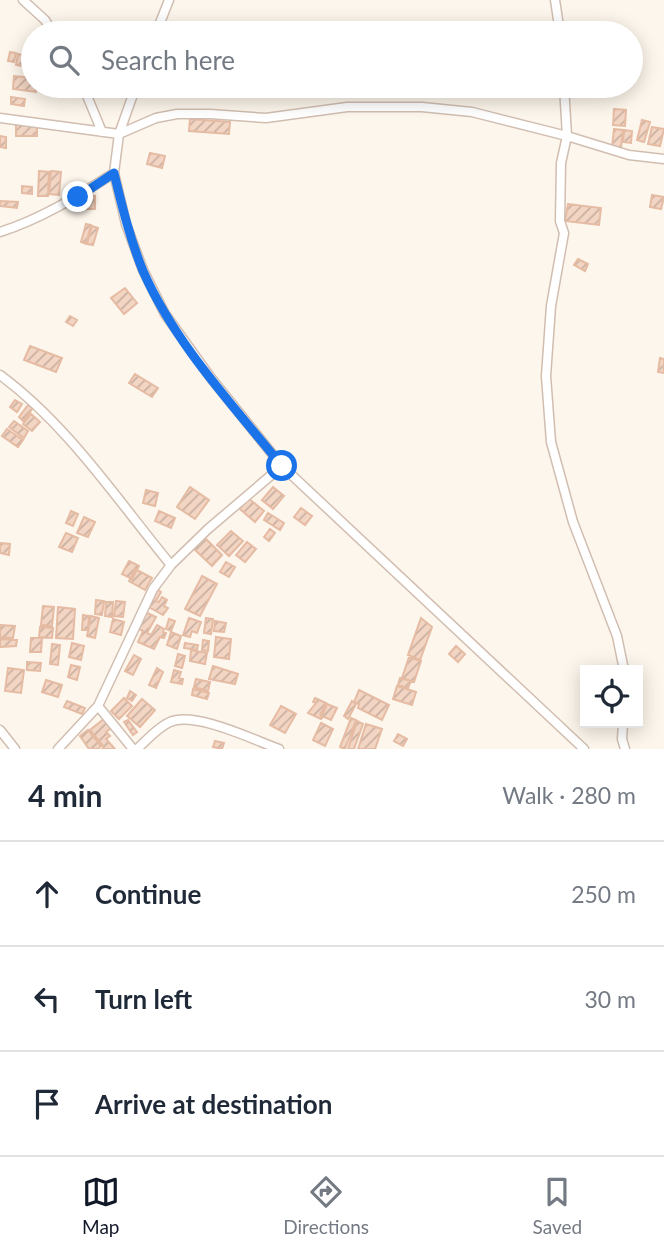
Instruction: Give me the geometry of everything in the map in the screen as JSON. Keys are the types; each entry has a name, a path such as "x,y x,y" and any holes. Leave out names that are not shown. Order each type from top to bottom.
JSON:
{"street":[{"path":"23,0 45,21"},
{"path":"161,21 169,0"},
{"path":"555,0 558,21"},
{"path":"88,98 102,132"},
{"path":"132,98 119,134 114,173 126,224 143,270 165,314 211,378 282,466 584,749"},
{"path":"565,98 567,136 561,163 560,220 564,233 551,306 547,369 551,442 577,534 617,636 623,665"},
{"path":"0,118 119,134 156,118 177,114 266,118 347,107 422,107 472,112 629,155 664,159"},
{"path":"0,232 32,220 78,197 114,173"},
{"path":"0,375 56,426 171,565"},
{"path":"58,749 98,706 153,589 171,565 208,529 282,466"},
{"path":"98,706 135,749 169,722 181,719 197,720 279,749"},
{"path":"623,728 625,749"},
{"path":"0,730 15,749"}],"building":[{"path":"10,52 16,53 14,62 8,61"},
{"path":"18,54 21,54 21,66 16,65"},
{"path":"14,76 21,77 21,90 13,89"},
{"path":"11,97 25,99 24,106 11,104"},
{"path":"614,109 626,110 625,126 613,125"},
{"path":"190,119 230,122 229,134 189,131"},
{"path":"642,120 650,122 644,142 637,140"},
{"path":"16,124 37,124 37,136 16,136"},
{"path":"652,127 664,129 660,146 648,144"},
{"path":"614,129 623,130 621,148 612,147"},
{"path":"624,130 632,131 631,143 623,142"},
{"path":"0,136 6,137 6,148 0,147"},
{"path":"150,153 165,156 162,168 147,164"},
{"path":"39,171 49,172 48,196 38,196"},
{"path":"51,171 61,172 59,195 49,194"},
{"path":"22,186 32,187 32,194 22,193"},
{"path":"652,195 664,197 661,209 650,207"},
{"path":"87,196 95,196 95,209 87,209"},
{"path":"0,201 18,202 17,208 0,206"},
{"path":"568,204 601,208 599,225 565,221"},
{"path":"86,224 91,225 86,244 81,242"},
{"path":"92,226 98,228 93,245 87,244"},
{"path":"578,259 588,264 585,271 574,265"},
{"path":"125,288 137,303 124,314 111,298"},
{"path":"70,316 77,320 73,326 66,322"},
{"path":"30,346 62,358 56,372 24,360"},
{"path":"660,358 664,359 664,373 658,372"},
{"path":"135,374 158,388 152,397 129,383"},
{"path":"15,400 22,404 17,412 10,407"},
{"path":"28,405 33,408 23,421 19,417"},
{"path":"31,414 40,422 32,431 23,424"},
{"path":"14,421 28,431 24,438 9,427"},
{"path":"7,429 23,440 18,447 2,436"},
{"path":"190,487 209,500 195,519 177,507"},
{"path":"273,487 284,496 273,509 262,500"},
{"path":"146,490 158,493 155,506 143,503"},
{"path":"248,498 264,511 255,522 240,509"},
{"path":"301,508 312,516 305,525 294,517"},
{"path":"71,511 78,514 73,526 66,523"},
{"path":"159,511 175,518 171,528 155,521"},
{"path":"268,513 284,523 280,530 264,520"},
{"path":"84,517 95,522 88,537 77,533"},
{"path":"270,529 275,533 269,541 264,537"},
{"path":"231,531 243,541 229,556 217,545"},
{"path":"66,533 78,538 72,552 59,547"},
{"path":"204,537 222,555 212,566 193,548"},
{"path":"247,542 256,549 245,562 236,555"},
{"path":"0,543 10,544 9,555 0,553"},
{"path":"129,561 139,566 132,579 122,574"},
{"path":"226,562 235,567 229,577 220,572"},
{"path":"135,569 152,578 145,590 129,581"},
{"path":"202,576 217,584 200,616 185,609"},
{"path":"157,589 161,592 156,601 159,602 162,597 167,600 164,606 168,608 163,615 147,606"},
{"path":"96,600 104,601 102,615 95,614"},
{"path":"116,601 125,602 123,617 114,616"},
{"path":"106,602 113,602 112,617 105,616"},
{"path":"43,606 54,607 52,626 41,625"},
{"path":"58,607 75,609 73,639 56,638"},
{"path":"145,612 156,617 147,633 151,635 157,625 166,633 164,638 160,637 154,649 138,642 143,631 137,628"},
{"path":"83,615 89,616 88,630 82,630"},
{"path":"91,616 99,618 95,638 87,636"},
{"path":"189,618 201,622 197,633 192,631 190,637 183,635"},
{"path":"206,618 213,619 211,634 204,633"},
{"path":"421,618 432,627 420,660 408,655"},
{"path":"113,619 124,622 121,635 110,632"},
{"path":"169,619 175,621 171,631 166,629"},
{"path":"215,621 226,623 224,632 214,631"},
{"path":"0,625 15,626 13,638 0,637"},
{"path":"40,627 53,628 52,638 39,637"},
{"path":"171,632 181,636 177,649 167,645"},
{"path":"216,637 231,639 229,659 214,657"},
{"path":"31,638 42,638 41,652 30,652"},
{"path":"0,639 17,640 16,646 0,647"},
{"path":"203,640 209,641 208,651 202,650"},
{"path":"72,643 84,646 81,660 69,657"},
{"path":"185,643 198,645 197,650 184,648"},
{"path":"52,644 60,645 58,665 50,664"},
{"path":"456,646 465,654 458,662 449,654"},
{"path":"191,650 207,653 205,664 190,661"},
{"path":"178,654 185,656 182,668 175,666"},
{"path":"134,655 141,659 133,675 125,671"},
{"path":"409,657 421,661 414,682 402,678"},
{"path":"27,662 41,663 40,671 27,670"},
{"path":"71,665 80,667 77,680 68,677"},
{"path":"213,666 238,674 235,684 209,679"},
{"path":"8,668 24,670 21,693 5,691"},
{"path":"157,668 163,672 156,688 149,685"},
{"path":"174,670 181,672 179,678 183,679 182,684 171,682"},
{"path":"400,678 411,681 408,688 398,685"},
{"path":"196,679 210,682 208,691 194,687"},
{"path":"46,680 62,685 58,697 42,692"},
{"path":"397,686 416,692 412,705 393,699"},
{"path":"193,689 209,693 207,699 192,695"},
{"path":"359,690 389,705 382,720 358,708 359,704 354,702"},
{"path":"130,691 136,695 132,701 127,698"},
{"path":"124,698 132,706 119,719 111,711"},
{"path":"315,698 326,703 320,715 323,717 321,719 308,713 316,703 313,702"},
{"path":"142,699 155,710 140,727 127,716"},
{"path":"67,701 85,708 82,714 64,707"},
{"path":"352,701 356,704 348,719 344,716"},
{"path":"327,704 337,708 331,720 322,716"},
{"path":"281,706 296,714 285,733 270,725"},
{"path":"351,718 356,720 345,749 340,747"},
{"path":"104,719 111,728 106,732 110,736 106,739 115,749 102,749 104,747 90,730"},
{"path":"128,720 137,732 133,735 124,722"},
{"path":"357,721 363,724 354,749 348,749"},
{"path":"321,723 333,729 325,746 313,740"},
{"path":"366,724 382,729 375,749 358,749"},
{"path":"88,730 101,746 98,749 89,749 80,736"},
{"path":"398,734 407,739 403,746 394,741"},
{"path":"215,741 224,743 222,749 213,747"}],"route":[{"path":"78,197 114,173 126,224 143,270 165,314 211,378 282,466"}]}
